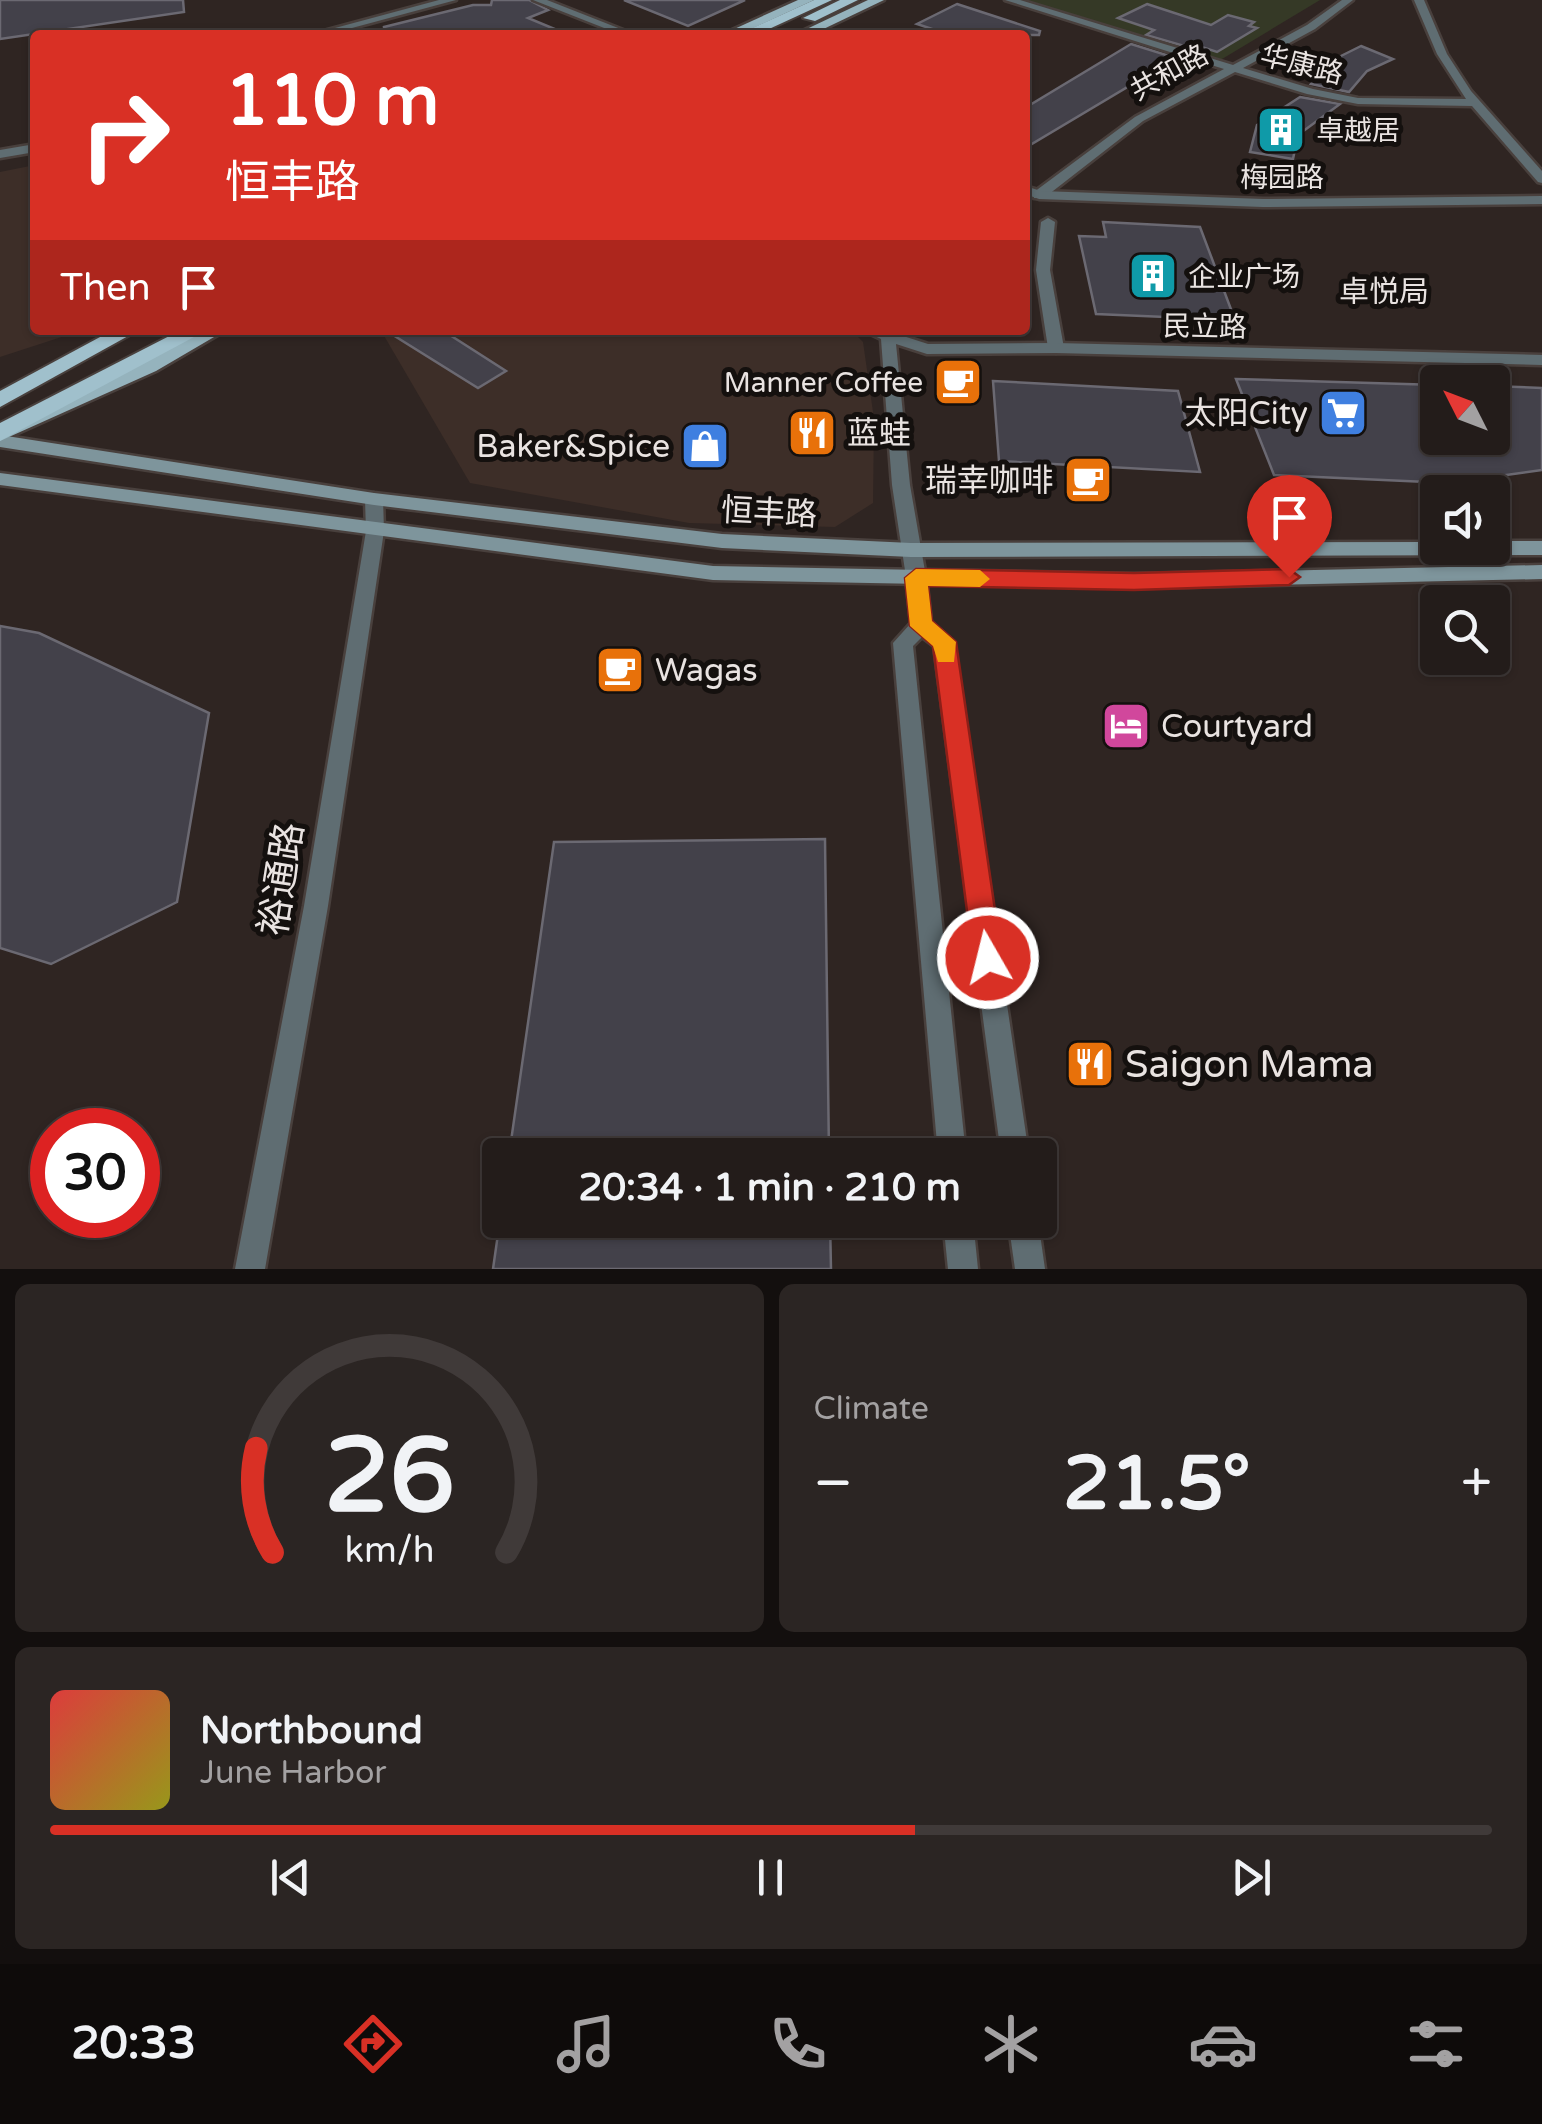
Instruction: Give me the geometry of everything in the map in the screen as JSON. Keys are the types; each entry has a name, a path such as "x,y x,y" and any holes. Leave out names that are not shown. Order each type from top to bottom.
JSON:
{"highway":[{"path":"742,30 787,0"},
{"path":"746,30 825,0"},
{"path":"783,30 851,0"},
{"path":"0,401 123,335"},
{"path":"0,422 156,335"},
{"path":"0,435 188,335"}],"main road":[{"path":"744,30 808,0"},
{"path":"811,30 878,0"},
{"path":"0,435 175,335"},
{"path":"0,435 149,367 208,335"},
{"name":"恒丰路","path":"0,435 374,499 722,541 911,550 1542,548"},
{"name":"恒丰路","path":"0,479 712,573 1134,582 1542,572"}],"street":[{"path":"334,30 451,0"},
{"path":"538,0 618,30"},
{"name":"华康路","path":"1010,0 1232,69 1358,102 1474,103"},
{"name":"共和路","path":"1032,192 1140,118 1311,27 1348,0"},
{"path":"1419,0 1447,64 1474,103 1542,179"},
{"path":"0,154 30,149"},
{"name":"梅园路","path":"1032,192 1263,202 1541,199"},
{"path":"1048,222 1044,270 1056,348"},
{"path":"890,335 921,626 944,642 1012,1138"},
{"name":"民立路","path":"892,335 926,350 1056,348 1542,360"},
{"name":"裕通路","path":"250,1269 312,926 375,531 374,499"},
{"path":"921,626 903,642 950,1138"},
{"path":"960,1238 963,1269"},
{"path":"1026,1238 1030,1269"}],"shaded area":[{"path":"30,166 30,335 68,335 0,357 0,172"},
{"path":"384,335 856,335 863,342 874,419 873,503 835,527 689,523 470,483"}],"green space":[{"path":"1013,0 1320,0 1212,65"}],"building":[{"path":"0,0 183,0 184,12 61,30 30,30 30,35 0,39"},
{"path":"492,0 529,0 548,10 528,18 557,30 384,30 473,5 491,5"},
{"path":"624,0 745,0 688,26"},
{"path":"957,4 1040,31 1039,35 1030,35 1030,30 935,30 917,24"},
{"path":"1147,4 1211,25 1228,15 1254,22 1249,26 1257,28 1217,52 1196,45 1191,48 1146,35 1154,30 1118,18"},
{"path":"1131,44 1176,58 1030,145 1030,105"},
{"path":"1361,46 1393,59 1367,71 1349,92 1311,84 1331,61"},
{"name":"卓越居","path":"1300,97 1340,104 1298,135 1293,159 1250,152 1257,125"},
{"name":"企业广场","path":"1103,222 1200,227 1235,320 1096,314 1079,236 1106,237"},
{"path":"393,335 450,335 506,371 478,388"},
{"name":"太阳City","path":"1236,379 1420,384 1420,455 1510,455 1510,387 1542,388 1542,470 1506,475 1420,475 1420,482 1274,475"},
{"path":"993,381 1178,391 1200,472 999,461"},
{"path":"0,626 39,633 209,713 177,902 51,964 0,948"},
{"path":"825,839 829,1138 511,1138 554,842"},
{"path":"497,1238 830,1238 831,1269 493,1269"}],"slow traffic":[{"path":"946,655 944,642 921,626 916,578 980,579"}],"place":[{"name":"卓越居","path":"1281,130"},
{"name":"企业广场","path":"1153,276"},
{"name":"Manner Coffee","path":"958,382"},
{"name":"太阳City","path":"1343,413"},
{"name":"蓝蛙","path":"812,433"},
{"name":"Baker&Spice","path":"705,446"},
{"name":"瑞幸咖啡","path":"1088,480"},
{"name":"Wagas","path":"620,670"},
{"name":"Courtyard","path":"1126,726"},
{"name":"Saigon Mama","path":"1090,1064"}],"district":[{"name":"卓悦局","path":"1384,292"}],"route":[{"path":"988,958 944,642 921,626 916,578 1134,582 1289,577"}]}
